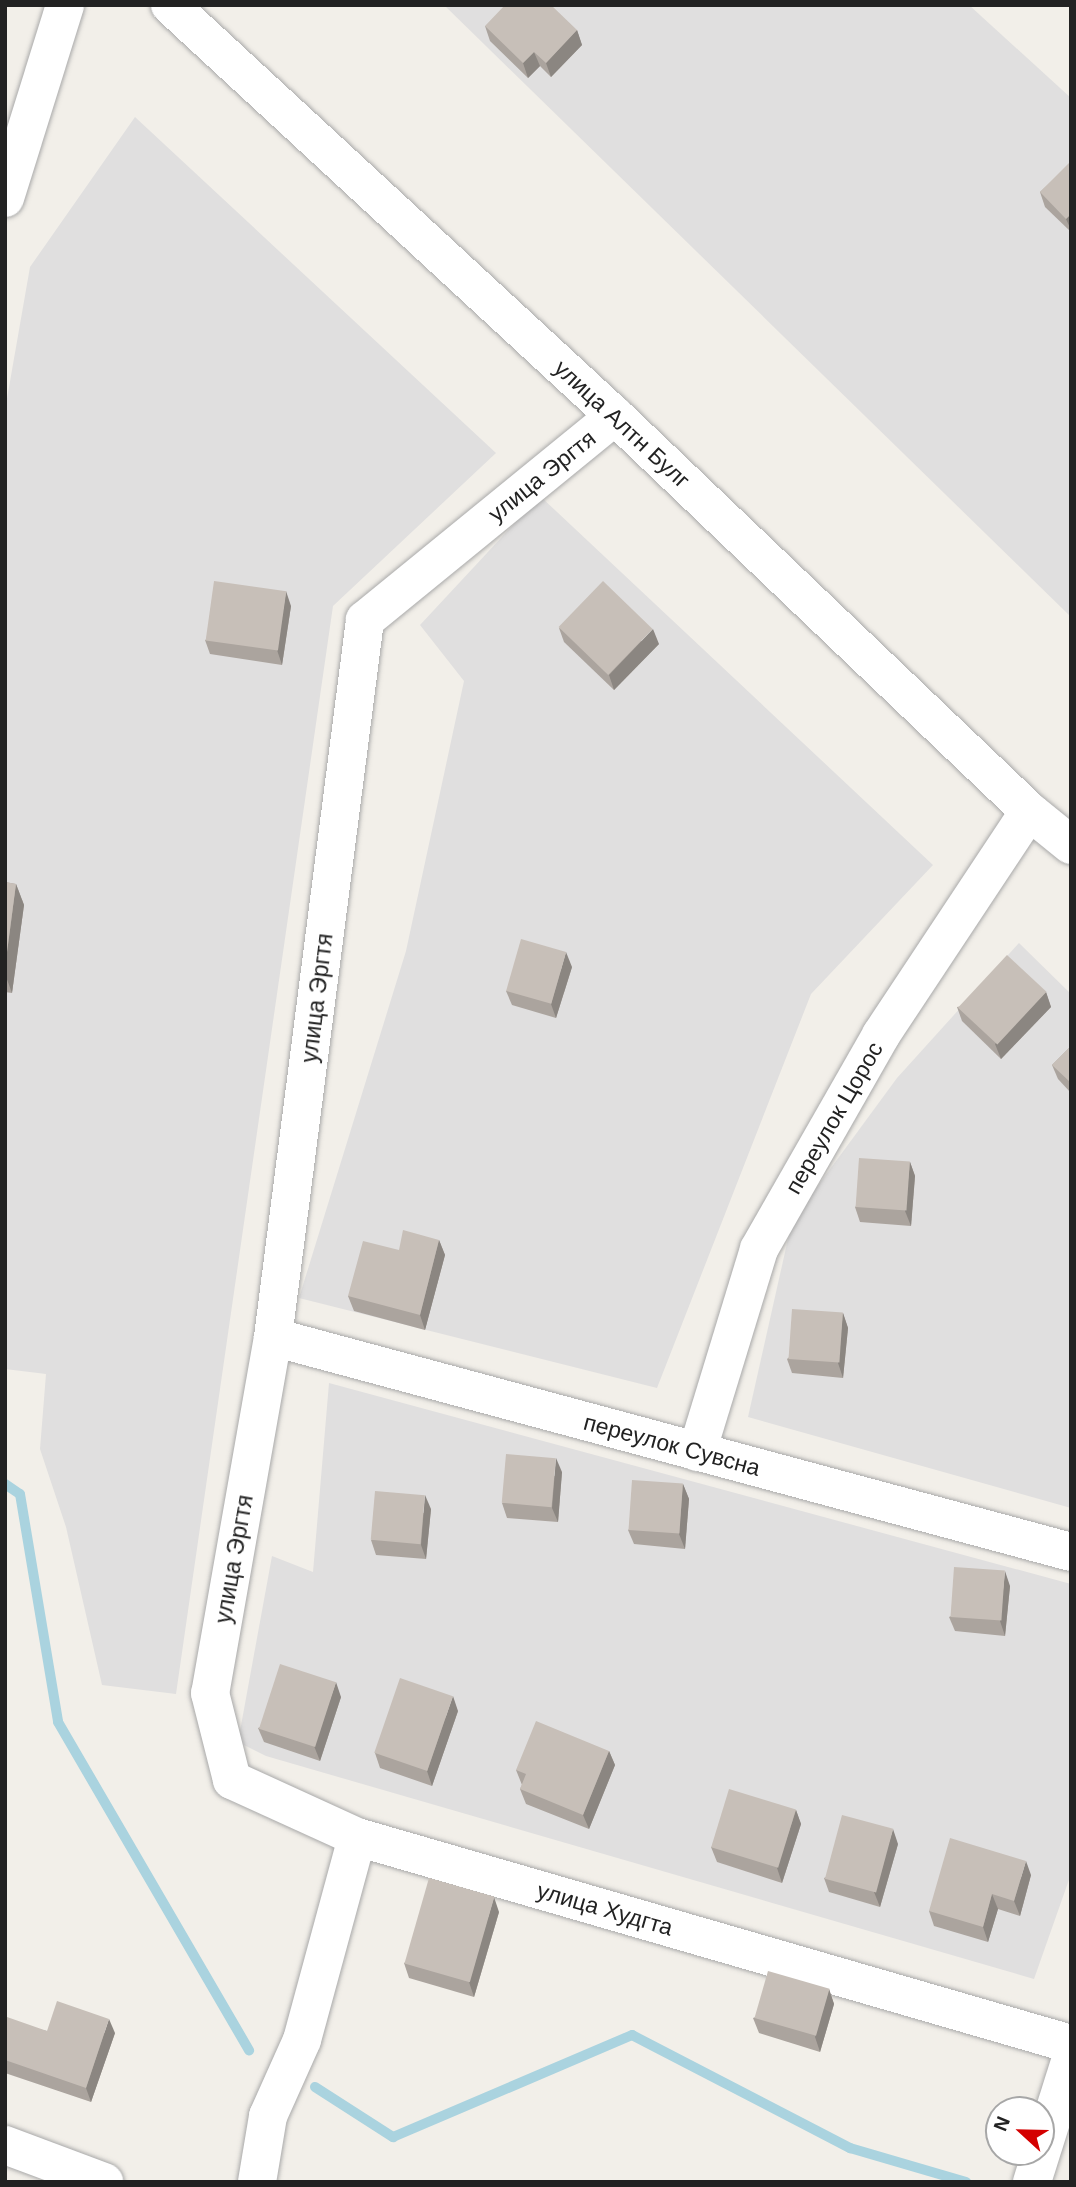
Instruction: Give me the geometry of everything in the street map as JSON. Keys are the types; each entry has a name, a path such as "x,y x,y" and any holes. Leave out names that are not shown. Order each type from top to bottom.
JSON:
{"street":[{"path":"5,198 65,5"},
{"name":"улица Алтн Булг","path":"170,5 615,416 1029,811 1071,845"},
{"name":"улица Эргтя","path":"210,1693 273,1337 365,620 615,416"},
{"name":"переулок Цорос","path":"697,1452 759,1249 881,1035 1029,811"},
{"name":"переулок Сувсна","path":"273,1337 1071,1552"},
{"name":"улица Худгта","path":"210,1693 232,1780 357,1837 1071,2045"},
{"path":"257,2182 268,2116 302,2040 357,1837"},
{"path":"1032,2182 1071,2058"},
{"path":"5,2145 104,2182"}],"shaded area":[{"path":"444,5 969,5 1071,98 1071,617"},
{"path":"135,117 496,453 333,606 176,1694 102,1685 66,1527 40,1449 46,1374 5,1369 5,410 30,267"},
{"path":"540,496 933,865 811,994 657,1388 299,1298 406,951 464,681 420,625"},
{"path":"1019,943 1071,994 1071,1508 748,1417 792,1221 897,1078"},
{"path":"329,1383 1071,1584 1071,1874 1034,1979 266,1756 238,1742 272,1556 313,1572"}],"building":[{"path":"505,5 551,5 577,30 546,63 534,52 523,63 485,26"},
{"path":"1070,162 1071,214 1066,219 1040,192"},
{"path":"214,581 286,591 278,651 206,640"},
{"path":"603,581 653,629 608,675 559,627"},
{"path":"5,882 16,884 5,967"},
{"path":"521,939 566,952 551,1004 506,991"},
{"path":"1007,955 1046,992 997,1044 958,1008"},
{"path":"1071,1046 1071,1083 1052,1065"},
{"path":"859,1158 910,1162 906,1210 856,1207"},
{"path":"403,1230 439,1240 420,1315 348,1296 363,1241 399,1250"},
{"path":"792,1309 843,1313 839,1362 789,1359"},
{"path":"506,1454 556,1458 552,1507 502,1503"},
{"path":"632,1480 683,1484 679,1533 629,1530"},
{"path":"375,1491 425,1495 421,1544 371,1540"},
{"path":"954,1567 1005,1571 1001,1620 951,1617"},
{"path":"280,1664 336,1682 315,1747 259,1729"},
{"path":"400,1678 453,1696 427,1771 374,1753"},
{"path":"536,1721 609,1751 583,1815 520,1789 526,1774 516,1770"},
{"path":"729,1789 796,1809 778,1868 711,1847"},
{"path":"842,1815 893,1829 876,1892 825,1879"},
{"path":"950,1838 1026,1861 1014,1901 992,1894 983,1927 929,1911"},
{"path":"429,1878 494,1897 470,1982 404,1964"},
{"path":"768,1971 830,1989 816,2036 754,2018"},
{"path":"57,2001 109,2019 86,2088 5,2060 7,2017 47,2031"}],"waterway":[{"path":"5,1484 20,1494 58,1722 249,2050"},
{"path":"315,2087 393,2137 632,2035 850,2148 966,2182"}]}
